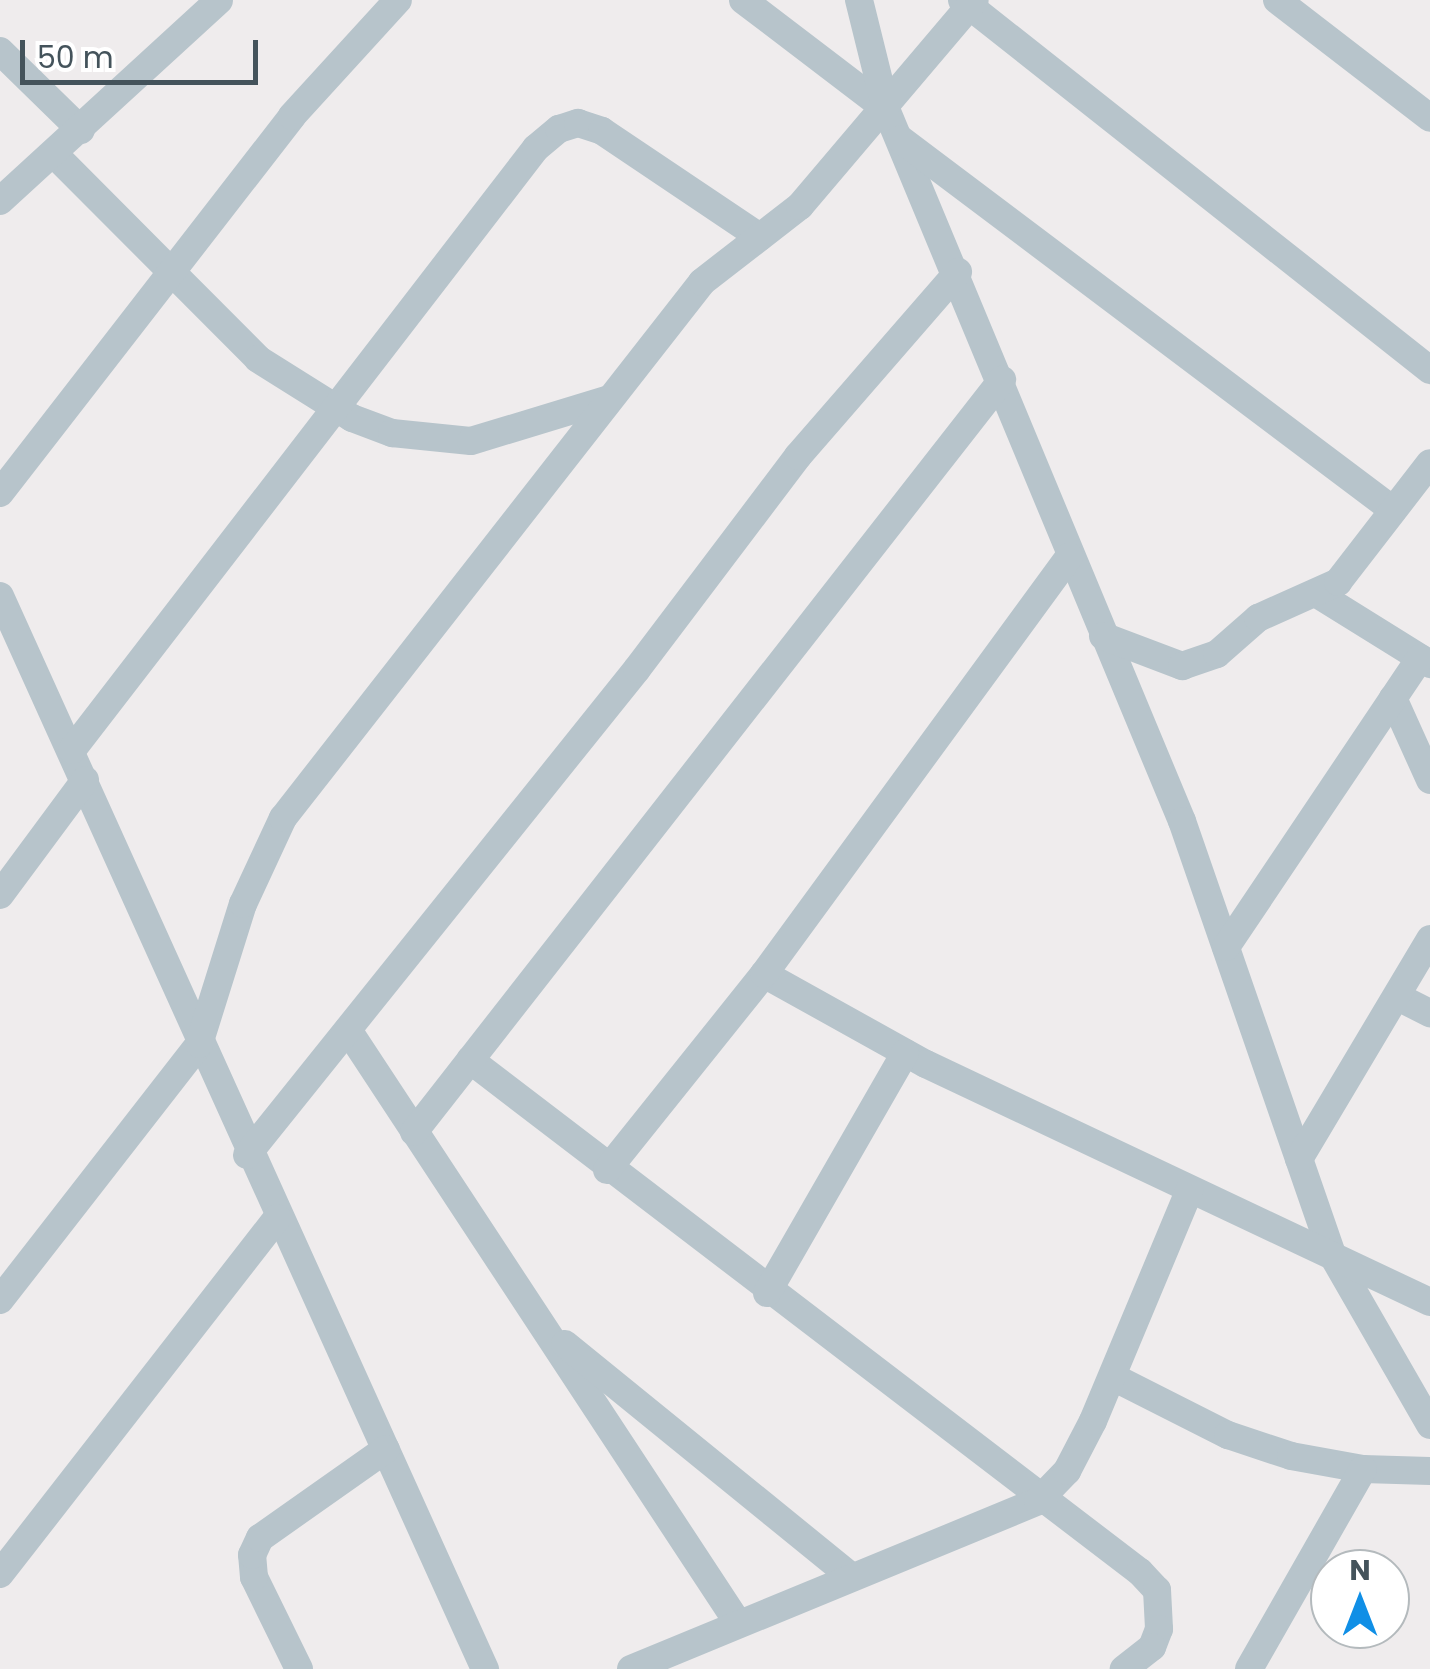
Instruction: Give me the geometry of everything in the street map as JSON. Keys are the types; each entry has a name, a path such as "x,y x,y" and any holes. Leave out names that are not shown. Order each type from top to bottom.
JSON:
{"street":[{"path":"0,200 219,0"},
{"path":"0,494 292,116 398,0"},
{"path":"743,0 886,109"},
{"path":"859,0 886,109 958,272 1069,557 1182,821 1333,1256 1430,1426"},
{"path":"1277,0 1430,118"},
{"path":"0,1300 200,1044 243,904 283,818 702,282 800,206 886,109 969,2 1430,370"},
{"path":"0,52 81,130"},
{"path":"72,750 536,148 559,129 578,124 602,131 760,237"},
{"path":"899,138 1393,510"},
{"path":"54,154 258,359 392,433 471,441 610,398"},
{"path":"247,1155 798,456 958,272"},
{"path":"414,1132 1002,380"},
{"path":"1103,636 1182,666 1199,662 1258,618 1319,595 1338,582 1430,463"},
{"path":"607,1170 764,974 1069,557"},
{"path":"1226,947 1393,698 1425,661 1319,595"},
{"path":"1,600 72,750 247,1155 485,1669"},
{"path":"1393,698 1430,780"},
{"path":"0,895 85,780"},
{"path":"1300,1159 1430,939"},
{"path":"764,974 905,1053 1430,1302"},
{"path":"1398,997 1430,1013"},
{"path":"348,1030 736,1620"},
{"path":"767,1293 905,1053"},
{"path":"470,1060 607,1170 1157,1590 1159,1630 1152,1647 1124,1669"},
{"path":"631,1669 736,1620 1038,1501 1067,1471 1114,1377 1190,1189"},
{"path":"0,1574 277,1218"},
{"path":"544,1327 852,1576"},
{"path":"1114,1377 1228,1435 1363,1469 1430,1471"},
{"path":"289,1663 254,1576 252,1555 260,1538 386,1449"},
{"path":"1249,1669 1363,1469"}]}
